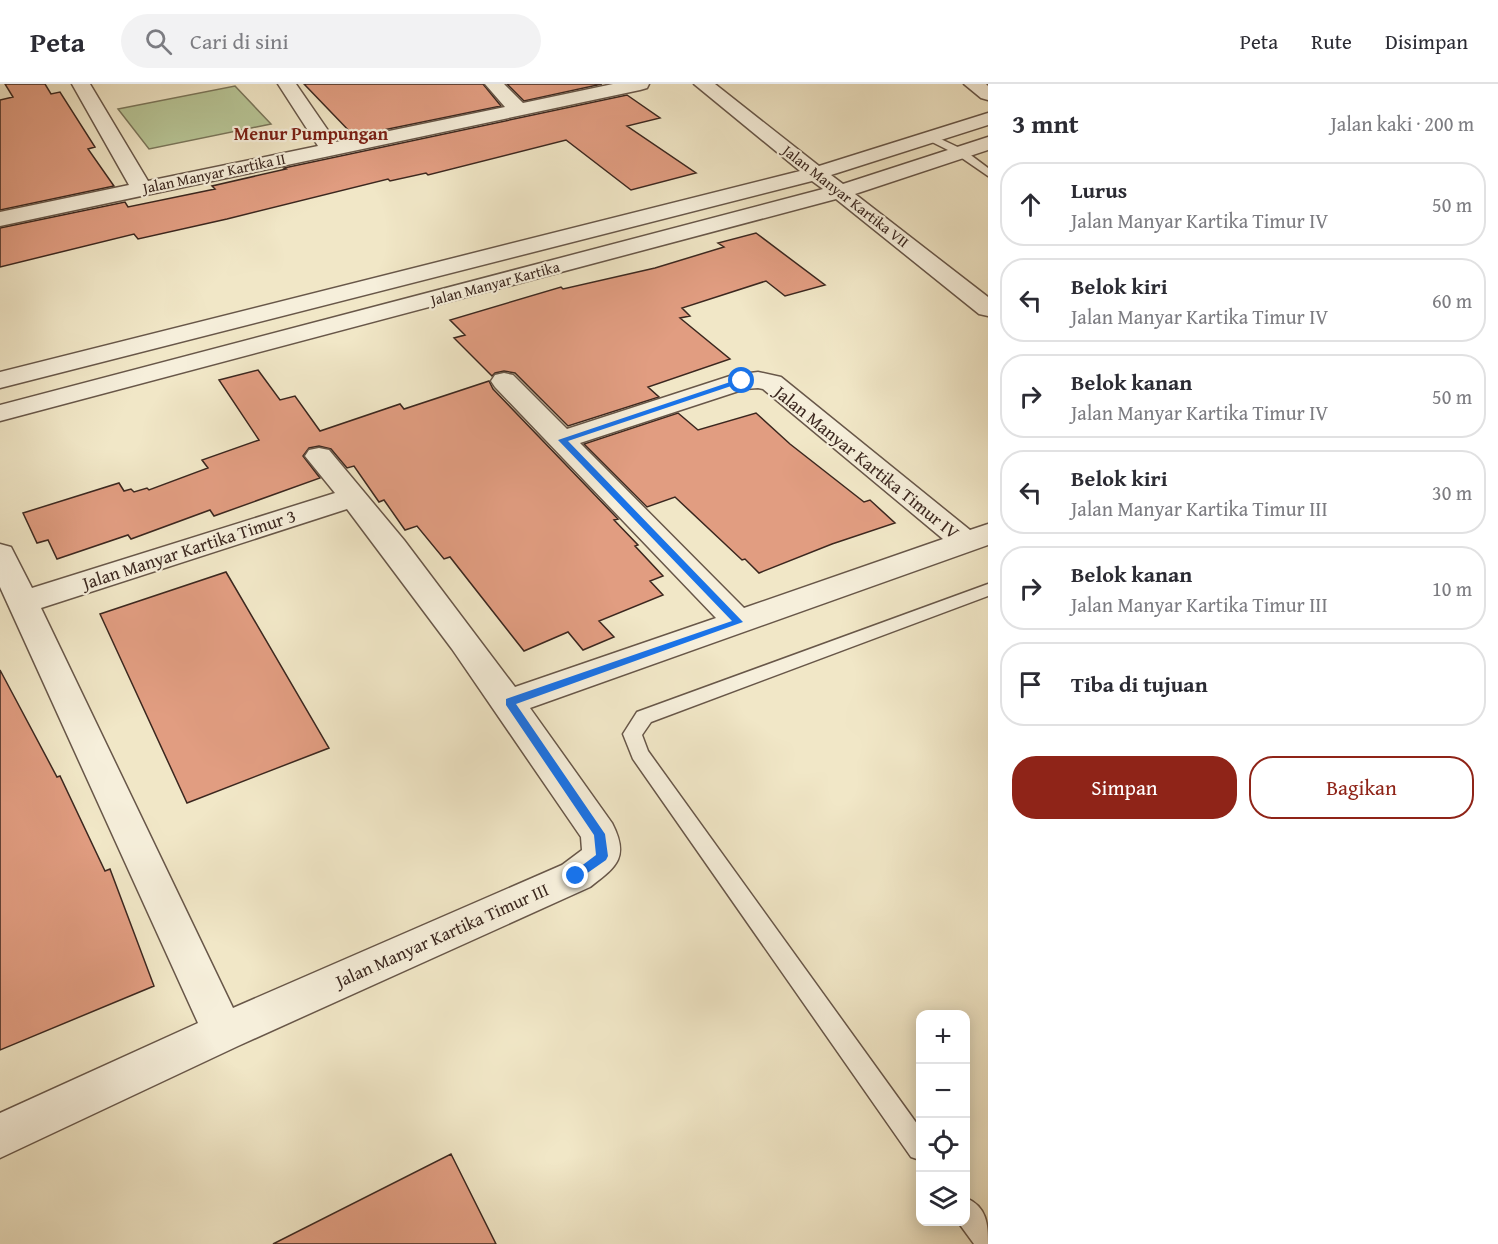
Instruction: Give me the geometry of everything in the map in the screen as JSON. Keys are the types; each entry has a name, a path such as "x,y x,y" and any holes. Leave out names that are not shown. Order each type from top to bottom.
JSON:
{"street":[{"path":"81,84 142,189"},
{"path":"287,84 330,148"},
{"path":"494,84 518,110"},
{"name":"Jalan Manyar Kartika II","path":"0,219 640,84"},
{"name":"Jalan Manyar Kartika VII","path":"703,84 842,191 988,309"},
{"path":"973,84 988,94"},
{"name":"Jalan Manyar Kartika","path":"0,381 816,173 988,119"},
{"name":"Jalan Manyar Kartika","path":"0,413 842,191 988,143"},
{"name":"Jalan Manyar Kartika Timur IV","path":"562,440 742,381 758,380 772,383 977,538"},
{"path":"504,381 739,622"},
{"name":"Jalan Manyar Kartika Timur III","path":"0,1136 223,1032 576,876 602,856 599,834 509,702 354,497 319,456"},
{"name":"Jalan Manyar Kartika Timur 3","path":"24,602 354,497"},
{"name":"Jalan Manyar Kartika Timur IV","path":"509,702 977,538"},
{"path":"0,554 223,1032"}],"lane":[{"path":"930,137 960,152 988,173"},
{"path":"916,1141 640,754 632,734 644,717 988,590"},
{"path":"970,1217 988,1242"}],"green space":[{"path":"235,86 271,124 149,149 118,109"}],"building":[{"path":"5,84 45,84 51,94 60,92 95,147 88,149 114,186 0,210 0,100 13,97"},
{"path":"304,84 483,84 501,106 354,136"},
{"path":"507,84 602,84 524,101"},
{"path":"627,95 660,118 627,126 696,173 631,190 566,140 428,175 426,173 390,181 388,179 227,219 138,239 134,234 0,267 0,228 125,202 128,207 215,189 212,186 286,169 284,168"},
{"path":"756,233 825,285 785,296 766,281 682,308 690,316 680,318 730,359 648,387 659,397 568,426 515,373 504,371 492,376 454,338 465,335 450,320 561,287 563,289 655,268 724,247 718,243"},
{"path":"258,370 280,400 295,396 320,431 400,404 404,409 489,381 493,389 618,519 614,520 663,576 650,581 663,595 599,621 614,637 583,650 568,632 524,651 450,557 444,559 417,526 405,530 384,500 379,502 354,466 347,468 331,449 319,446 309,448 303,456 320,478 214,516 210,510 131,539 128,535 57,559 48,540 37,543 23,513 119,483 124,491 131,489 134,492 147,488 149,490 208,468 202,460 259,440 219,380"},
{"path":"678,413 698,430 756,413 790,444 864,502 870,500 895,523 832,544 759,573 675,497 647,507 584,444"},
{"path":"226,572 329,748 187,803 100,614"},
{"path":"0,670 57,777 60,776 105,871 110,869 154,986 0,1050"},
{"path":"451,1154 496,1244 273,1244"}],"district":[{"name":"Menur Pumpungan","path":"311,133"}],"route":[{"path":"576,876 602,856 599,834 509,702 739,622 562,440 742,381"}]}
